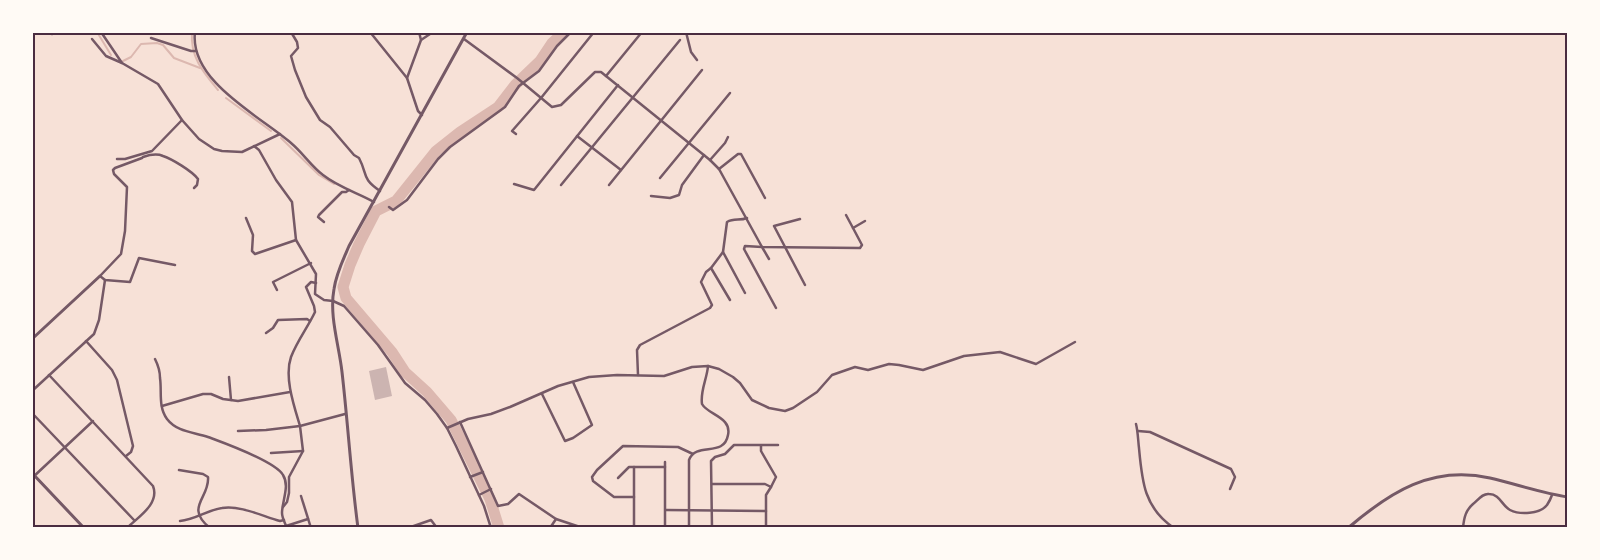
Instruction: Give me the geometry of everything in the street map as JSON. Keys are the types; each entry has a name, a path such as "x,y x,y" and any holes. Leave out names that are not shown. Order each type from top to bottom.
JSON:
{"street":[{"path":"101,32 122,63 158,84 182,120 199,139 214,148 222,151 242,152 280,134"},
{"path":"195,32 195,51 208,72 234,102 294,145 324,176 374,202"},
{"path":"291,32 298,48 291,56 306,97 320,120 330,128 354,156 359,158 365,178 369,184 380,191"},
{"path":"370,32 407,78 418,111 422,115"},
{"path":"407,78 421,40 419,32"},
{"path":"421,40 433,32"},
{"path":"358,528 333,290 342,262 467,32"},
{"path":"389,207 393,210 408,200 438,159 450,147 505,107 522,82 539,71 557,46 571,32"},
{"path":"516,134 512,131 594,32"},
{"path":"606,76 642,32"},
{"path":"686,32 691,52 697,60"},
{"path":"151,38 195,51"},
{"path":"92,39 106,56 120,64 122,63"},
{"path":"464,39 517,78 552,107 561,105 595,72 601,72 710,160 719,170 768,259"},
{"path":"561,185 680,40"},
{"path":"609,185 702,70"},
{"path":"514,184 534,190 618,86"},
{"path":"660,178 730,93"},
{"path":"32,339 121,254 125,231 128,187 114,174 113,170 156,148 164,137 182,120"},
{"path":"577,136 620,170"},
{"path":"710,160 728,137"},
{"path":"254,146 292,202 296,240 311,262 316,274 316,294 324,300 333,301 344,306 378,345 405,383 425,400 447,428 480,494 490,526"},
{"path":"719,170 738,154 741,154 765,198"},
{"path":"117,159 163,156 190,171 198,179 197,185 194,188"},
{"path":"651,196 670,198 680,195 682,185 704,156"},
{"path":"324,222 318,217 319,214 342,192 349,190"},
{"path":"776,308 744,249 745,246 860,248 862,245 846,215"},
{"path":"246,218 253,235 252,251 256,254 296,240"},
{"path":"638,375 637,350 640,344 710,308 712,305 701,282 706,272 723,252 727,222 732,219 743,220 747,218"},
{"path":"800,219 774,226 805,285"},
{"path":"854,228 865,221"},
{"path":"723,252 745,293"},
{"path":"100,276 105,280 130,282 139,258 175,265"},
{"path":"277,290 273,282 311,262"},
{"path":"711,268 730,300"},
{"path":"32,391 86,341 97,328 105,280"},
{"path":"283,507 287,502 289,493 289,477 303,451 300,426 290,392 290,358 315,312 306,287 312,282 316,283"},
{"path":"266,333 278,320 307,319 310,321"},
{"path":"86,341 112,370 117,380 133,446 131,452 126,456"},
{"path":"447,428 458,422 491,414 573,382 589,378 617,375 664,376 692,367 708,366 719,369 733,377 740,383 752,400 769,408 785,411 793,408 817,392 832,375 854,367 868,370 890,364 923,370 964,356 1000,352 1036,364 1075,342"},
{"path":"155,359 160,377 162,406 167,419 179,429 207,437 267,462 276,468 283,475 285,482 283,507 286,527 308,519"},
{"path":"689,528 689,460 697,451 719,448 724,444 728,436 728,427 723,420 709,412 702,404 702,393 708,366"},
{"path":"49,375 153,486 155,490 154,498 150,506 127,528"},
{"path":"228,378 231,400"},
{"path":"542,394 565,442 592,425 573,382"},
{"path":"162,406 203,394 211,394 238,401 290,392"},
{"path":"32,413 134,520"},
{"path":"238,432 300,426 345,414"},
{"path":"84,528 33,476 92,421"},
{"path":"458,422 498,506 508,504 518,494 556,519 583,528"},
{"path":"1136,424 1144,486 1149,500 1154,510 1162,519 1174,528"},
{"path":"1138,431 1150,432 1231,469 1235,477 1230,489"},
{"path":"712,528 711,461 715,457 725,454 734,445 778,445"},
{"path":"634,497 614,497 593,481 592,477 597,470 620,448 623,446 678,446 693,454"},
{"path":"761,446 776,477 766,495 766,528"},
{"path":"271,453 303,451"},
{"path":"665,462 665,528"},
{"path":"618,478 629,467 665,467"},
{"path":"634,467 634,528"},
{"path":"180,470 203,474 208,477 198,509 202,520 210,528"},
{"path":"472,476 482,472"},
{"path":"1348,528 1365,513 1400,489 1441,476 1468,474 1487,477 1552,495 1568,497"},
{"path":"712,484 765,484 771,487"},
{"path":"480,494 490,490"},
{"path":"1463,528 1468,508 1486,494 1498,497 1510,510 1529,513 1542,510 1552,495"},
{"path":"301,496 311,528"},
{"path":"180,521 222,508 239,509 284,520"},
{"path":"666,510 766,511"},
{"path":"550,528 556,519"},
{"path":"408,528 431,520 437,528"}],"building":[{"path":"386,367 392,396 375,400 369,371"}],"waterway":[{"path":"97,32 111,55"},
{"path":"192,32 195,57 218,90"},
{"path":"499,528 490,499 451,420 427,392 405,372 392,352 346,298 343,287 359,244 376,211 396,201 436,151 460,132 498,107 515,85 540,61 552,43 564,32"},
{"path":"123,61 131,57 141,44 157,43 163,45 174,58 200,68"},
{"path":"226,98 271,131"},
{"path":"281,138 319,175 334,184"}]}
